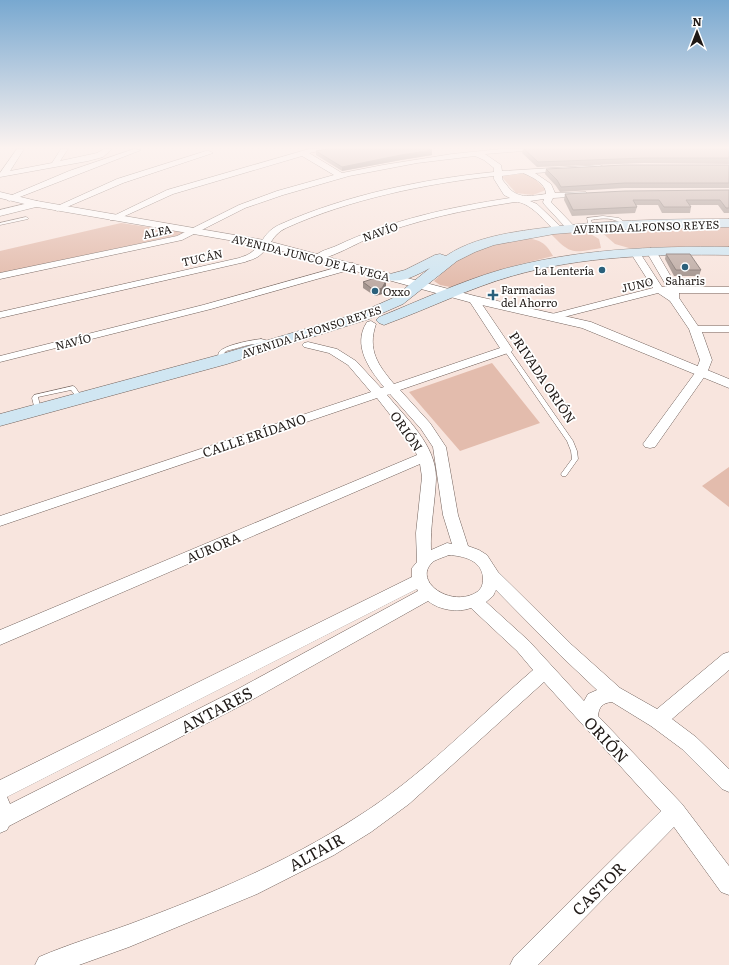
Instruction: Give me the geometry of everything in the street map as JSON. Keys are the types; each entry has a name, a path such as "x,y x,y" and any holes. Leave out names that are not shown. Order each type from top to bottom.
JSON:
{"main road":[{"name":"AVENIDA ALFONSO REYES","path":"0,420 221,360 333,326 388,307 406,296 461,252 478,246 564,228 625,224 729,223"},
{"path":"591,226 616,253"},
{"path":"540,232 565,259"},
{"name":"AVENIDA ALFONSO REYES","path":"0,432 308,345 371,324 505,273 565,259 616,253 651,251 729,251"},
{"path":"395,277 410,273 446,256 461,252"}],"street":[{"path":"57,208 90,194"},
{"path":"113,218 165,194"},
{"name":"ALFA","path":"0,276 179,238 196,231 213,219 245,205 279,194"},
{"name":"TUCÁN","path":"0,315 252,257 258,252 269,236 281,227 336,207 387,194"},
{"path":"509,194 534,206 564,228"},
{"name":"NAVÍO","path":"319,257 353,241 405,222 466,207 518,199 579,194"},
{"path":"550,196 547,200 549,205 564,228"},
{"name":"AVENIDA JUNCO DE LA VEGA","path":"5,197 113,218 264,243 319,257 473,299 596,328 701,373 727,382"},
{"path":"0,213 37,204"},
{"path":"650,444 701,373 706,360 695,329 651,251"},
{"path":"634,252 659,290"},
{"name":"NAVÍO","path":"0,359 207,307 353,266"},
{"name":"JUNO","path":"552,317 659,290 674,294 729,290"},
{"name":"PRIVADA ORIÓN","path":"473,299 507,350"},
{"name":"ORIÓN","path":"371,324 366,339 368,356 373,365 433,436 442,454 443,476 454,533 462,550"},
{"path":"695,329 729,329"},
{"name":"ORIÓN","path":"308,345 341,355 352,363 379,393 416,440 425,457 429,477 423,533 424,561"},
{"name":"CALLE ERÍDANO","path":"0,522 507,350"},
{"name":"AURORA","path":"0,638 425,457"},
{"path":"492,577 489,592 475,602 459,605 442,602 424,587 420,570 424,561 434,553 447,549 462,550 477,555 488,565 492,577 556,641 614,694 658,720 689,743 729,782"},
{"name":"ANTARES","path":"0,790 424,587"},
{"name":"ANTARES","path":"1,815 242,696 424,587"},
{"name":"ORIÓN","path":"475,602 523,646 588,719 675,810 729,884"},
{"path":"658,720 729,659"},
{"name":"ALTAIR","path":"47,965 178,918 248,887 309,856 364,824 417,786 545,670"},
{"path":"588,719 590,707 593,701 606,694 614,694"},
{"name":"CASTOR","path":"522,965 675,810"}],"lane":[{"path":"0,224 26,218"},
{"name":"PRIVADA ORIÓN","path":"507,350 572,446 575,459 564,474"}],"shaded area":[{"path":"121,223 189,233 0,273 0,251"},
{"path":"729,224 729,247 629,248 615,244 599,230"},
{"path":"584,230 599,239 601,248 584,251 572,251 550,233"},
{"path":"513,237 537,240 545,245 553,256 513,266 455,288 440,285 434,281 461,255"},
{"path":"492,363 540,423 460,451 409,392"},
{"path":"729,467 729,507 702,486"}],"building":[{"path":"565,194 729,194 729,208 726,208 720,200 686,200 691,207 664,207 659,200 633,200 637,207 573,210"},
{"path":"666,254 690,254 701,270 676,270"},
{"path":"381,276 386,281 382,288 375,291 363,282"}],"place":[{"name":"Saharis","path":"685,267"},
{"name":"La Lentería","path":"602,270"},
{"name":"Oxxo","path":"375,291"},
{"name":"Farmacias del Ahorro","path":"493,295"}]}
